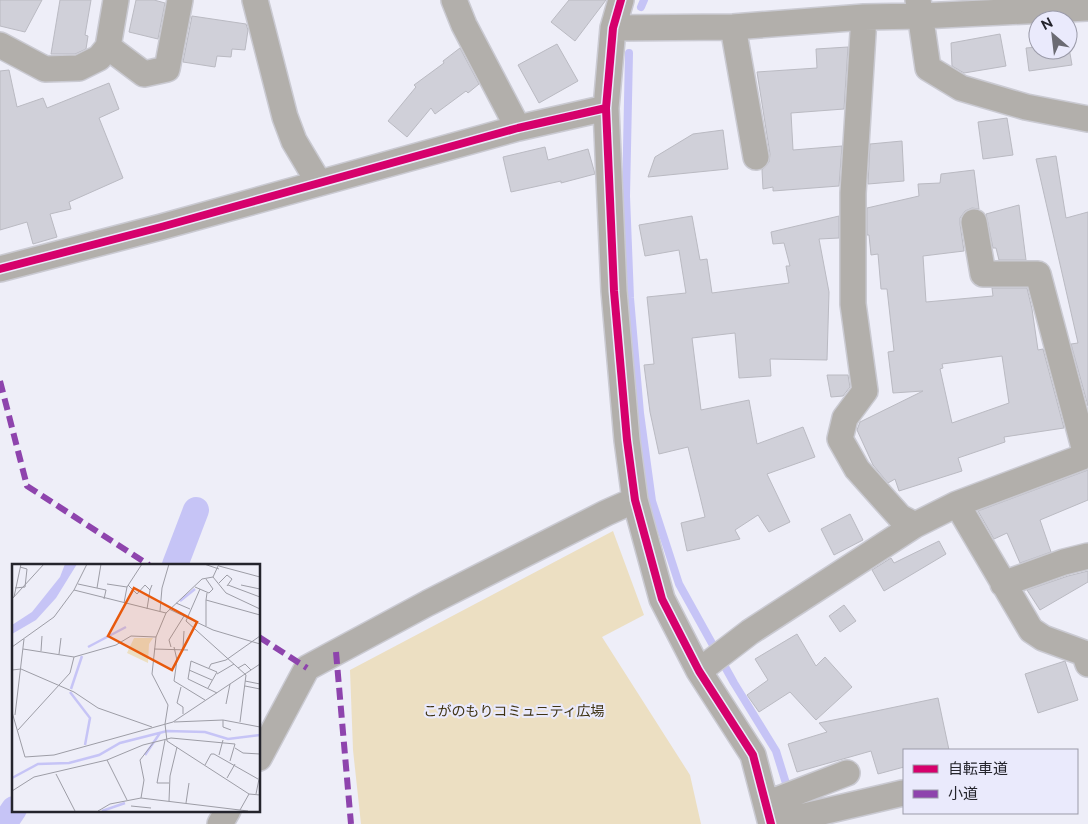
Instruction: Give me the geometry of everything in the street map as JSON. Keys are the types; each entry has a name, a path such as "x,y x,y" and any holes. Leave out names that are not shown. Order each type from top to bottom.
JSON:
{"street":[{"path":"0,45 45,69 79,68 99,58 108,47 116,0"},
{"path":"108,47 144,74 167,69 180,0"},
{"path":"255,0 285,117 294,141 319,183"},
{"path":"454,0 464,25 518,128"},
{"path":"621,0 613,28 606,108 614,291 627,440 635,500 662,599 753,755 772,815"},
{"path":"613,28 733,27 864,17 920,8 1088,8"},
{"path":"920,8 928,68 961,88 1026,107 1088,119"},
{"path":"864,17 853,193 853,304 865,391 845,418 840,439 856,469 900,517 915,525"},
{"path":"733,27 756,157"},
{"path":"0,269 518,128 606,108"},
{"path":"702,668 732,646 915,525 957,504 1087,455 1038,274 983,274 974,222"},
{"path":"260,756 307,668 428,603 635,500"},
{"path":"957,504 1031,630 1036,635 1087,657"},
{"path":"1004,584 1064,562 1088,556"},
{"path":"772,815 805,789 847,773"},
{"path":"772,815 812,814 903,793"},
{"path":"220,824 227,812"}],"green space":[{"name":"こがのもりコミュニティ広場","path":"613,531 644,615 602,637 690,775 701,824 361,824 353,750 350,670"}],"building":[{"path":"0,0 42,0 25,32 0,26"},
{"path":"60,0 91,0 85,35 88,36 86,49 75,54 51,54"},
{"path":"136,0 154,0 165,3 158,39 129,32"},
{"path":"569,0 606,0 575,41 551,22"},
{"path":"192,16 246,24 248,30 245,50 232,49 231,57 217,56 215,67 183,62"},
{"path":"1000,34 1006,66 964,73 952,66 951,43"},
{"path":"557,44 578,81 539,103 518,65"},
{"path":"848,47 844,109 791,113 793,150 842,146 839,186 773,191 773,187 763,189 762,170 769,162 770,154 757,72 817,68 816,49"},
{"path":"460,48 479,84 468,93 466,91 435,114 431,108 407,137 388,121 416,87 414,85 444,63 443,61"},
{"path":"1026,48 1028,48 1028,60 1071,60 1072,65 1029,71"},
{"path":"9,70 17,107 43,98 47,108 109,83 119,109 99,118 123,178 69,202 71,209 50,214 57,237 33,244 27,222 0,230 0,71"},
{"path":"1007,118 1013,155 983,159 978,122"},
{"path":"723,130 728,169 648,177 655,157 693,134"},
{"path":"902,141 904,181 868,184 870,144"},
{"path":"545,147 548,160 588,149 595,174 561,183 561,181 511,192 503,157"},
{"path":"1056,156 1066,218 1088,212 1088,406 1071,344 1078,343 1036,159"},
{"path":"974,170 979,209 972,208 965,211 960,218 964,251 923,256 926,302 993,296 992,288 1027,288 1038,350 1043,349 1064,428 1004,437 1005,442 958,458 962,471 899,491 895,479 888,483 873,465 857,430 860,422 923,391 893,393 888,352 894,351 887,289 881,289 878,254 871,255 869,235 867,235 867,208 919,196 918,184 940,183 941,174","holes":["1002,356 1009,403 952,423 940,369 943,368 942,364"]},
{"path":"1019,205 1026,260 999,260 996,248 993,248 986,214"},
{"path":"692,216 700,260 707,259 712,293 789,283 786,266 790,266 784,243 773,244 771,232 839,216 839,238 819,239 829,292 827,360 770,359 771,376 739,378 735,333 692,338 701,410 749,400 757,444 803,427 815,457 767,474 790,522 769,532 758,515 735,530 740,539 687,551 681,523 705,517 688,447 659,454 650,412 644,365 654,364 647,297 686,293 679,250 645,256 639,225"},
{"path":"827,375 848,375 850,387 843,396 831,397"},
{"path":"1088,470 1088,500 1040,520 1051,552 1020,563 1007,533 994,539 978,511"},
{"path":"850,514 863,540 834,555 821,529"},
{"path":"939,541 946,554 884,591 872,570 891,558 894,563"},
{"path":"1088,571 1088,582 1040,610 1027,590 1068,576"},
{"path":"844,605 856,621 840,632 829,616"},
{"path":"797,634 816,666 825,657 852,687 816,720 790,692 759,712 747,695 768,680 755,659"},
{"path":"1065,661 1078,700 1038,713 1025,674"},
{"path":"938,698 949,749 903,749 903,767 878,774 871,751 797,772 788,744 827,732 819,723"}],"waterway":[{"path":"641,7 644,0"},
{"path":"629,53 626,196 630,298 640,413 652,501 679,584 734,683 776,751 789,793"},
{"path":"175,564 196,510"},
{"path":"4,824 12,812"}],"marked path":[{"path":"0,381 27,486 147,564"},
{"path":"260,638 307,668"},
{"path":"336,652 351,824"}],"cycle path":[{"path":"621,0 613,28 606,108 614,291 627,440 635,500 662,599 699,671 753,755 771,824"},
{"path":"0,269 161,227 518,128 606,108"}]}
